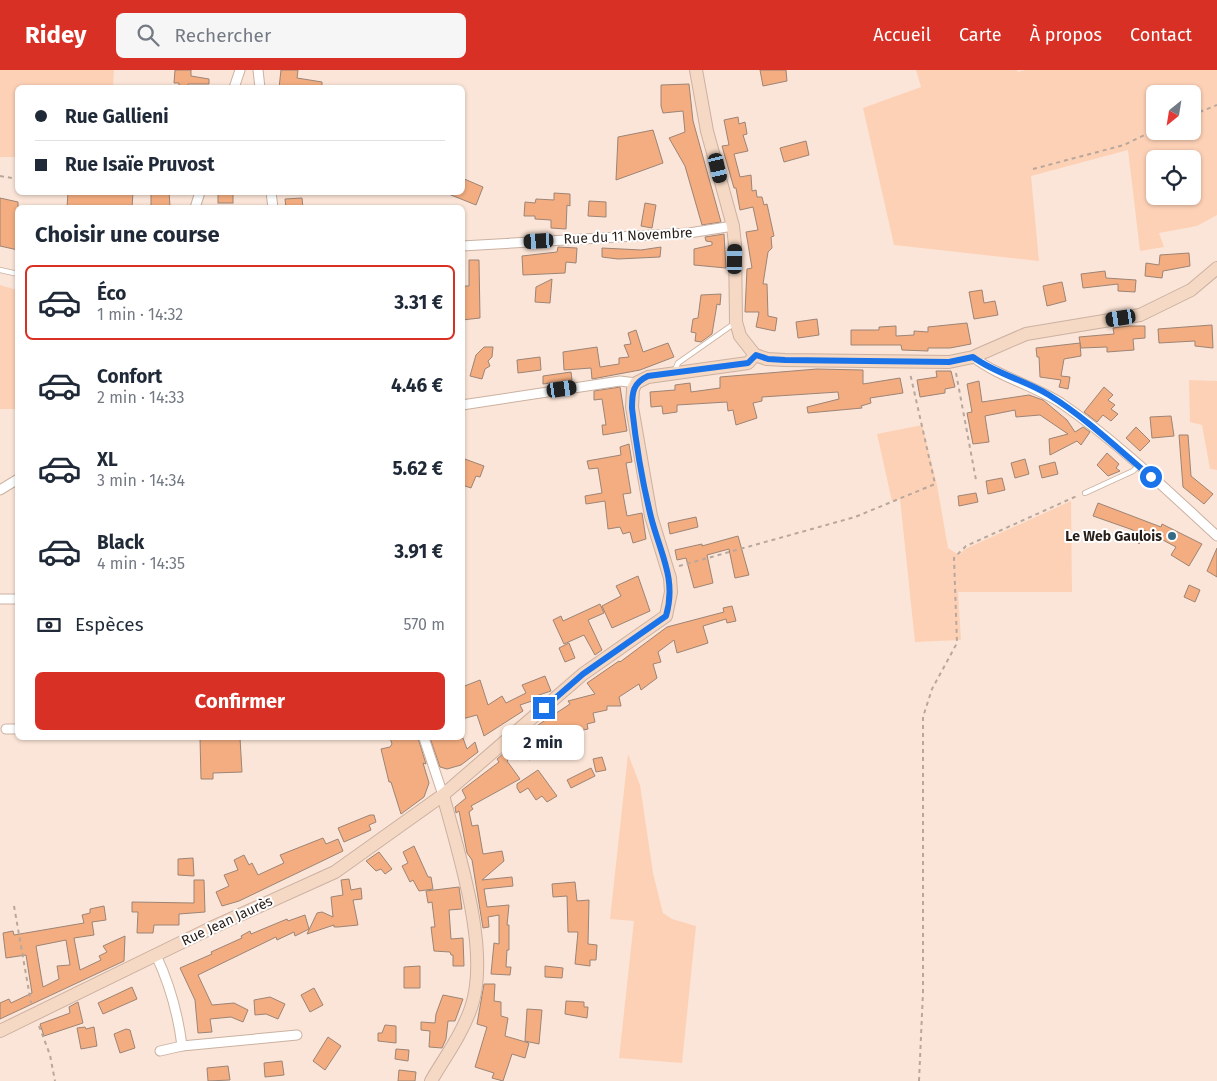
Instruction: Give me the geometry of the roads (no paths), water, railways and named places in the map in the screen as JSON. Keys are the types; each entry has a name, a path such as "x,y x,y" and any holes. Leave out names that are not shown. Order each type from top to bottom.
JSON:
{"street":[{"path":"235,85 240,70"},
{"path":"258,70 260,85"},
{"path":"696,70 707,131 733,226 736,245 736,322 740,336 756,355 768,359 785,360 953,361 973,357 1026,334 1140,315 1191,290 1217,268"},
{"name":"Rue du 11 Novembre","path":"465,246 689,233 733,226"},
{"path":"465,405 620,381 636,383 648,376 748,363 756,355"},
{"path":"973,357 1003,374 1046,394 1076,414 1217,536"},
{"name":"Rue Jean Jaurès","path":"0,1031 156,955 335,872 443,795 583,674 666,616 671,592 651,516 634,424 632,400 636,383"},
{"path":"0,490 15,481"},
{"path":"0,599 15,599"},
{"path":"6,729 15,729"},
{"path":"425,740 443,795 466,880 475,933 476,978 472,1006 460,1034 431,1081"},
{"path":"156,955 172,993 178,1016 182,1046"},
{"path":"160,1052 182,1046 297,1035"}],"lane":[{"path":"0,270 15,273"},
{"path":"674,373 678,362 736,322"},
{"path":"1085,493 1133,472 1138,466"}],"place":[{"name":"Le Web Gaulois","path":"1172,536"}]}
